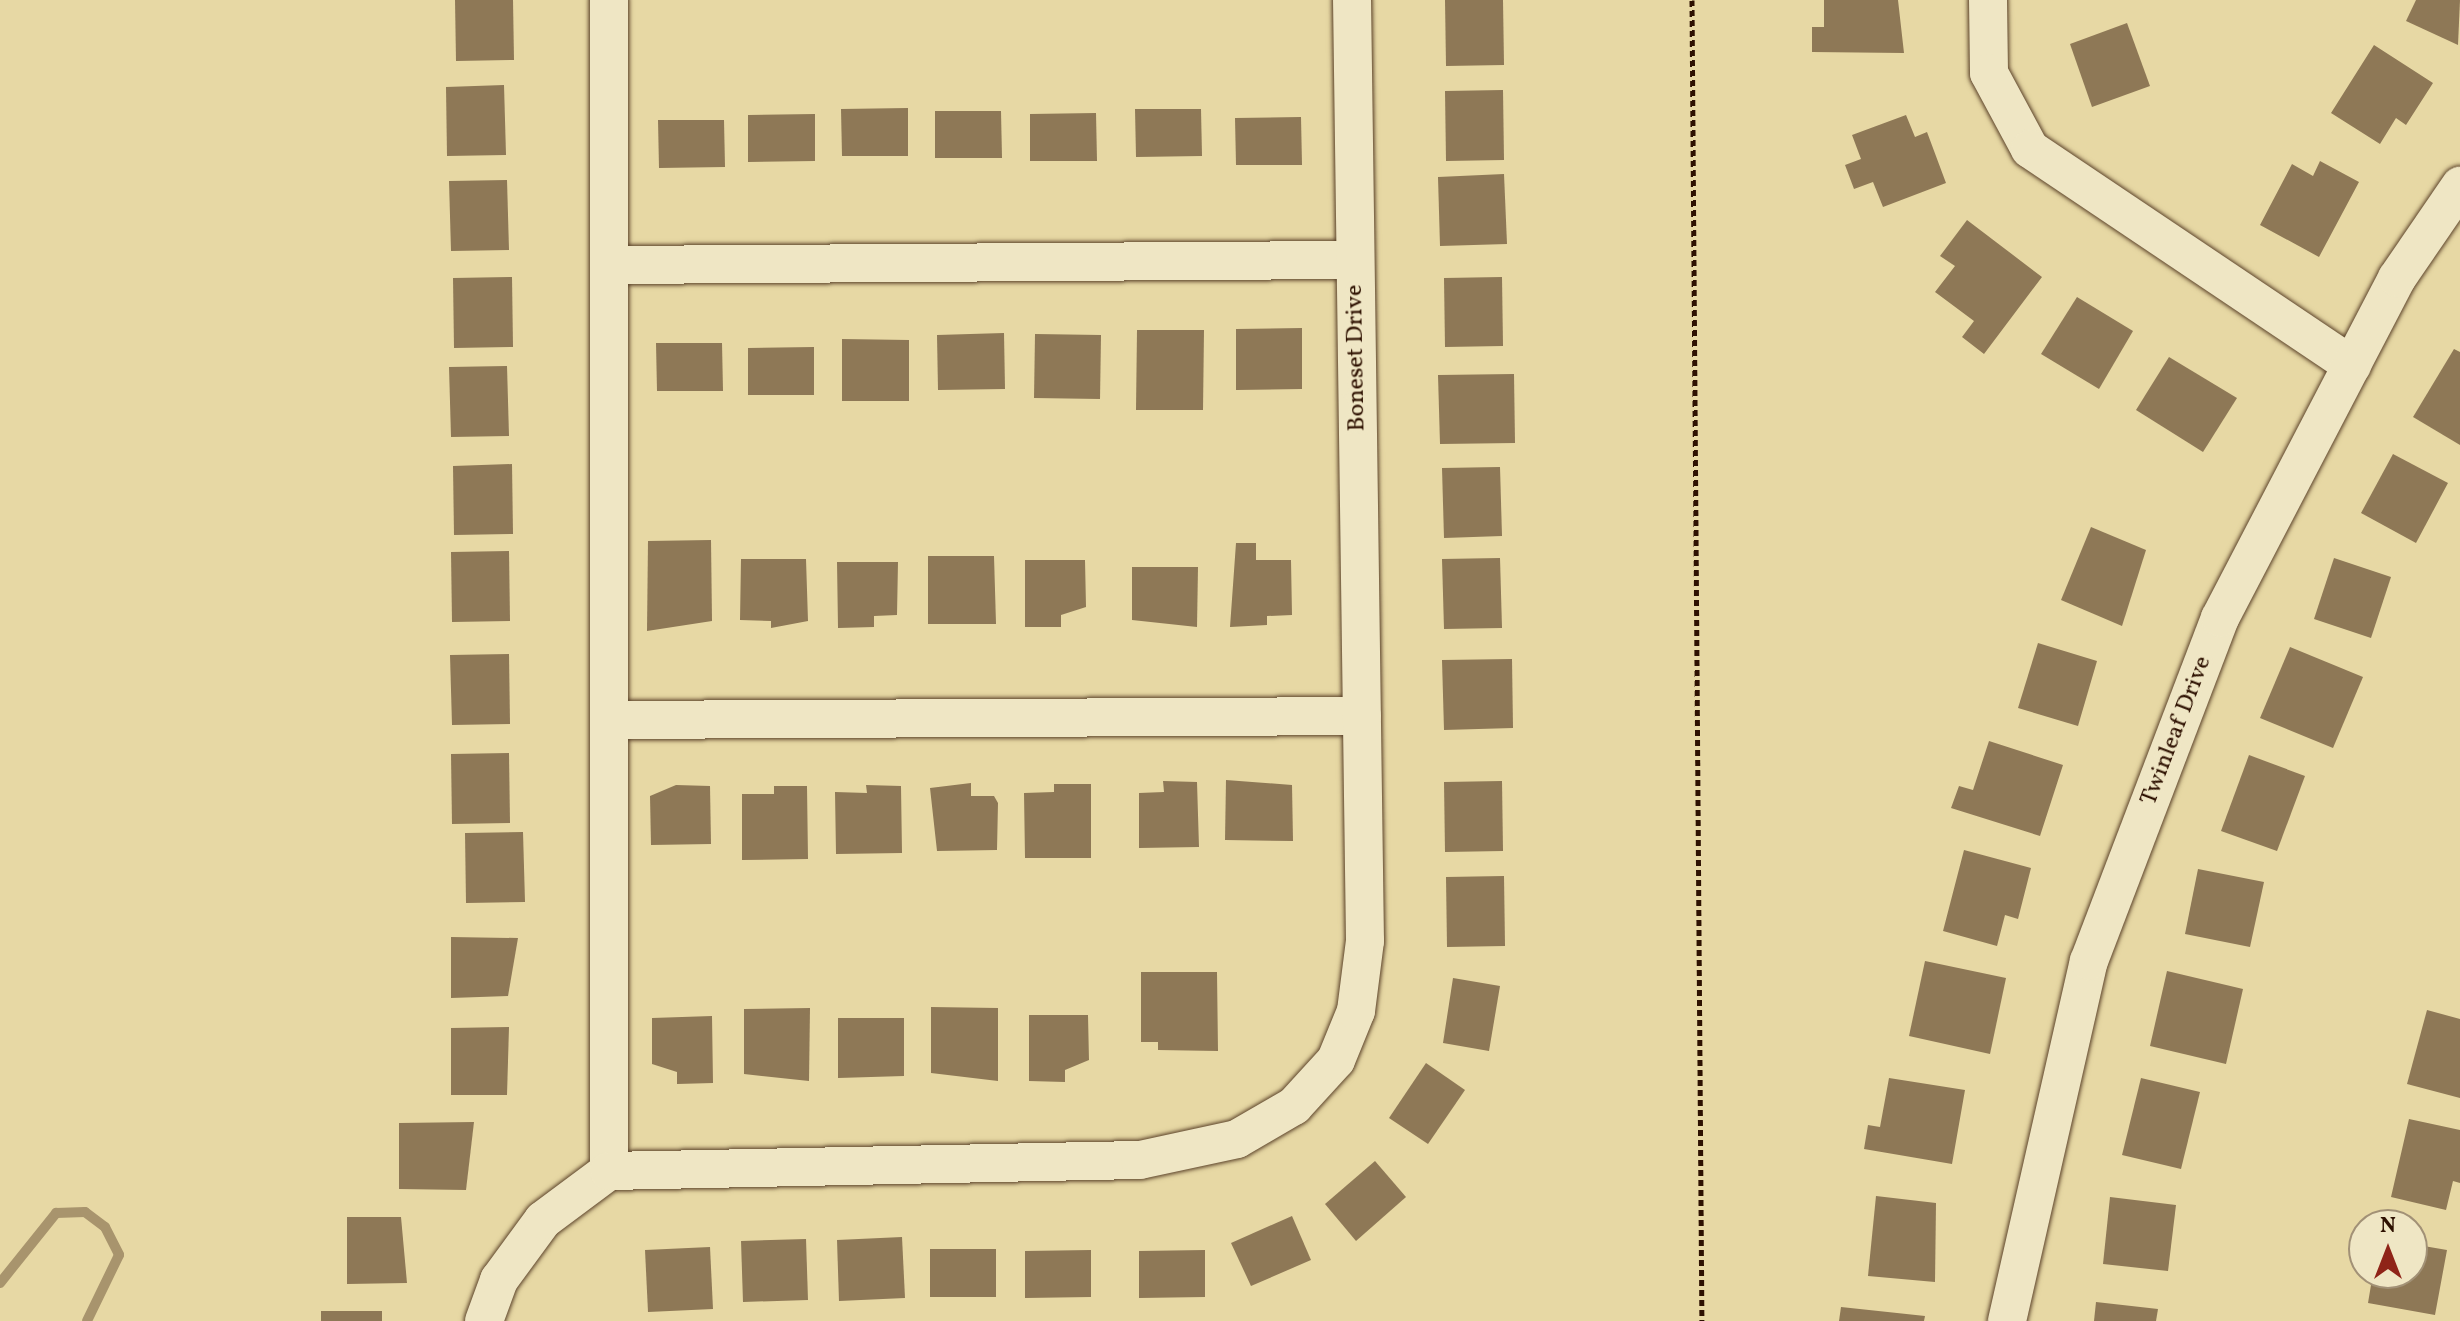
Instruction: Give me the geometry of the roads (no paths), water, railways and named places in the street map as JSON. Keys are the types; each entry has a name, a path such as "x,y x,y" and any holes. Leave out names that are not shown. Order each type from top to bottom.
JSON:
{"street":[{"path":"484,1321 499,1280 543,1220 609,1171 609,0"},
{"name":"Boneset Drive","path":"609,1171 1140,1160 1237,1139 1294,1106 1336,1060 1356,1011 1365,941 1352,0"},
{"path":"1988,0 1989,73 2030,149 2352,365"},
{"name":"Twinleaf Drive","path":"2007,1321 2089,961 2220,618 2397,278 2460,186"},
{"path":"611,265 1355,260"},
{"path":"610,720 1362,716"}],"waterway":[{"path":"0,1283 56,1213 85,1212 105,1227 119,1255 87,1321"}]}
